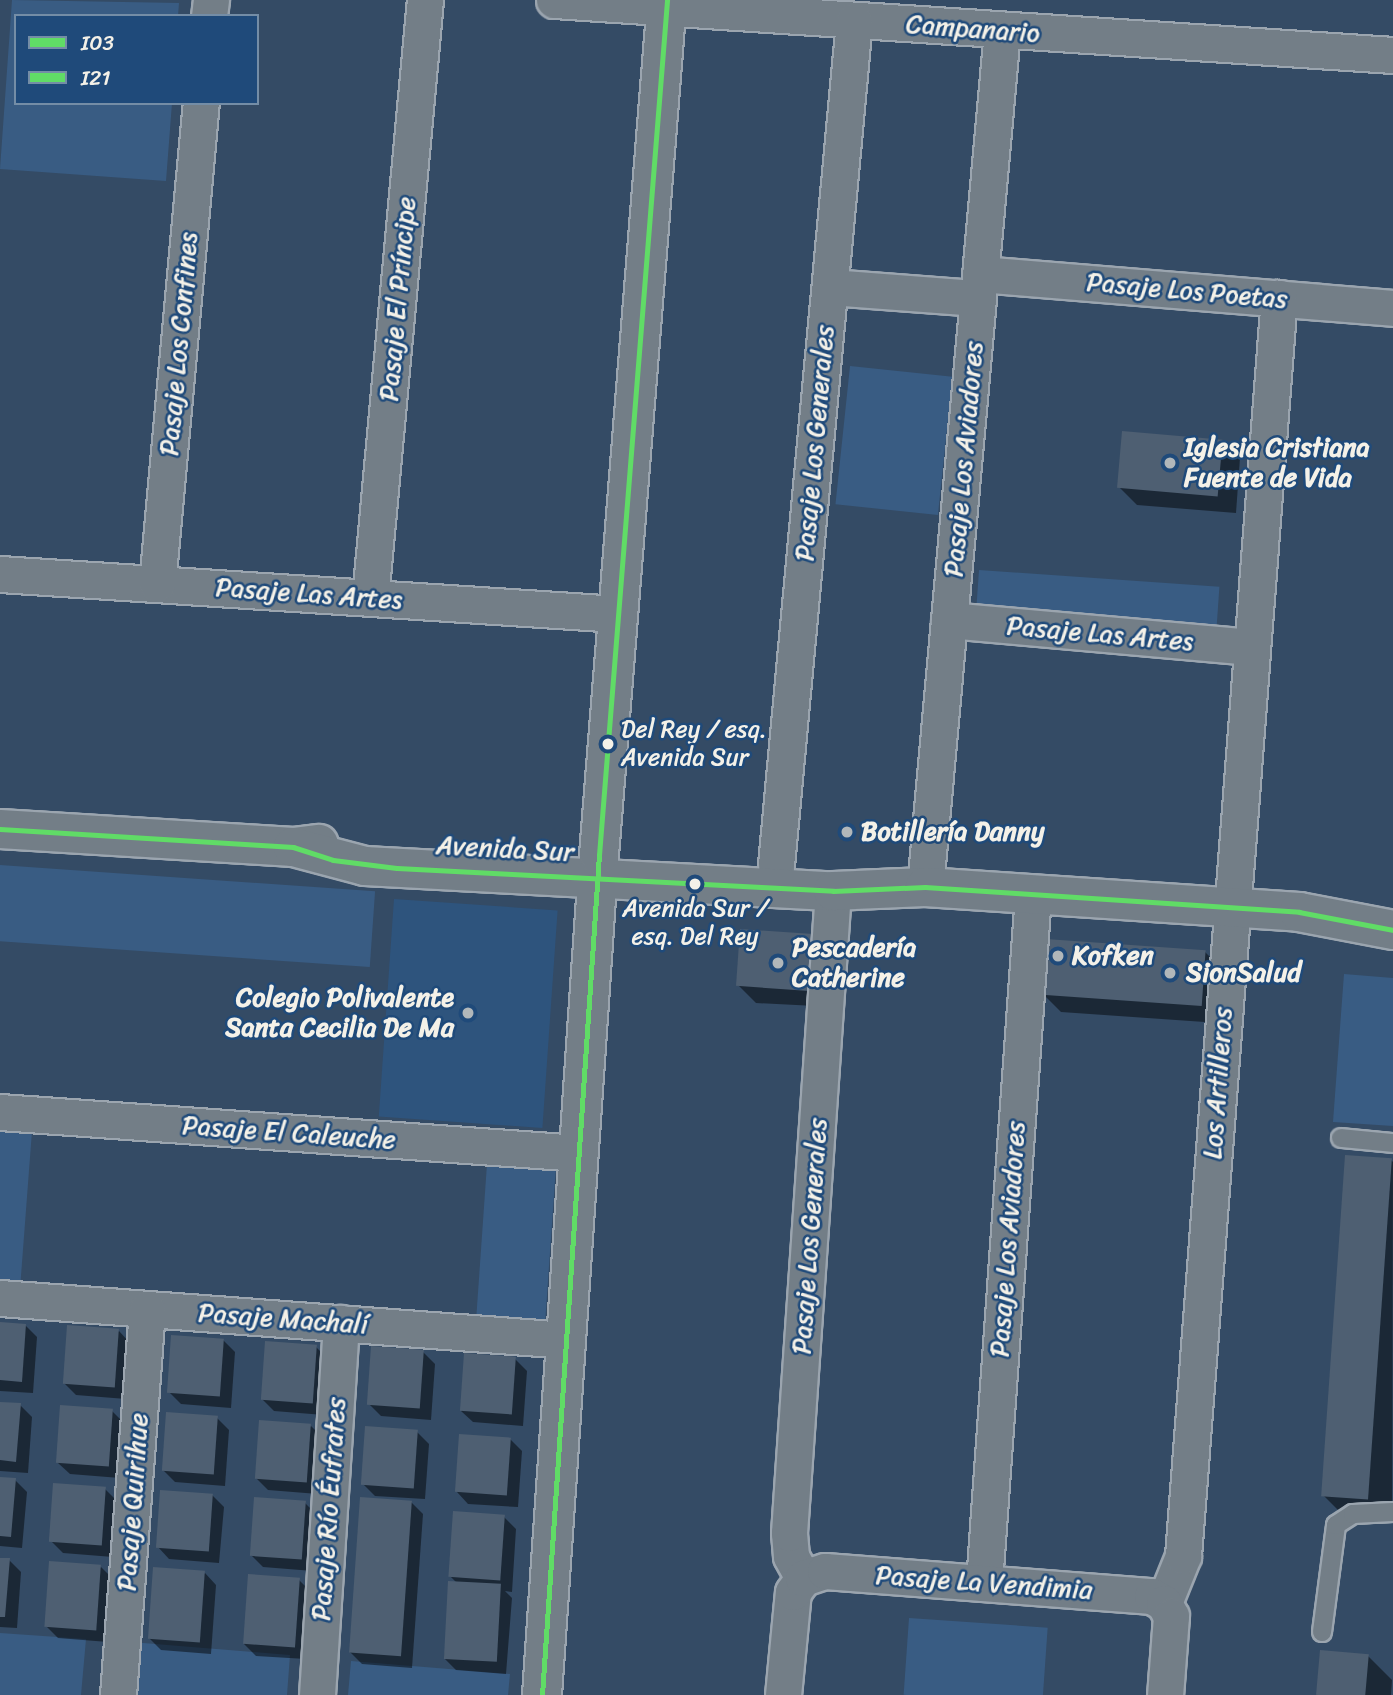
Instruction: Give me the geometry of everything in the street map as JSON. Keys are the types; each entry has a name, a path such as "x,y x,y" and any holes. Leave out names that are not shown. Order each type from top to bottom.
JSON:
{"street":[{"name":"Pasaje El Príncipe","path":"370,598 425,0"},
{"name":"Campanario","path":"554,0 667,4 855,21 950,14 1002,31 1393,55"},
{"path":"542,1695 598,868 667,4"},
{"name":"Pasaje Los Generales","path":"776,865 855,21"},
{"name":"Pasaje Los Aviadores","path":"925,887 1002,31"},
{"name":"Pasaje Los Confines","path":"157,584 201,105"},
{"name":"Pasaje Los Poetas","path":"830,287 979,286 1279,298 1393,308"},
{"name":"Los Artilleros","path":"1164,1603 1183,1556 1279,298"},
{"name":"Pasaje Las Artes","path":"0,574 618,614"},
{"name":"Pasaje Las Artes","path":"949,621 1251,647"},
{"name":"Avenida Sur","path":"0,829 293,847 357,842 833,891 925,887 1299,912 1393,906"},
{"name":"Avenida Sur","path":"598,868 776,865 868,874 925,887"},
{"name":"Pasaje Los Generales","path":"803,1578 791,1556 789,1533 833,891"},
{"name":"Pasaje Los Aviadores","path":"984,1583 1032,895"},
{"name":"Avenida Sur","path":"1299,912 1393,930"},
{"name":"Pasaje El Caleuche","path":"0,1112 579,1153"},
{"name":"Pasaje Machalí","path":"0,1298 566,1340"},
{"name":"Pasaje Quirihue","path":"118,1695 147,1309"},
{"name":"Pasaje Río Éufrates","path":"317,1695 341,1323"},
{"name":"Pasaje La Vendimia","path":"803,1578 825,1571 1146,1595 1164,1603"},
{"path":"783,1695 791,1601 803,1578"},
{"path":"1164,1603 1171,1616 1165,1695"}],"lane":[{"path":"1340,1138 1393,1143"},
{"path":"1322,1632 1336,1525 1353,1514 1393,1513"}],"shaded area":[{"path":"12,0 179,3 178,14 14,14 14,105 172,105 166,181 0,169"},
{"path":"850,366 952,377 938,515 835,504"},
{"path":"979,570 1219,587 1217,626 976,609"},
{"path":"0,865 375,891 370,967 0,941"},
{"name":"Colegio Polivalente Santa Cecilia De Ma","path":"394,899 558,910 542,1128 379,1116"},
{"path":"1344,974 1393,978 1393,1126 1333,1122"},
{"path":"0,1129 32,1131 20,1289 0,1288"},
{"path":"487,1164 556,1169 545,1326 476,1322"},
{"path":"909,1618 1048,1628 1043,1695 904,1695"},
{"path":"0,1633 86,1639 81,1695 0,1695"},
{"path":"131,1642 290,1655 287,1695 127,1695"},
{"path":"351,1661 510,1674 508,1695 348,1695"}],"building":[{"name":"Iglesia Cristiana Fuente de Vida","path":"1122,431 1223,440 1218,497 1117,488"},
{"name":"Pescadería Catherine","path":"740,929 817,934 813,991 736,986"},
{"path":"1046,939 1206,950 1202,1006 1042,995"},
{"path":"1345,1155 1392,1158 1368,1499 1321,1496"},
{"path":"0,1322 26,1324 22,1382 0,1380"},
{"path":"67,1325 119,1329 115,1387 63,1384"},
{"path":"171,1335 224,1339 220,1397 167,1393"},
{"path":"265,1341 317,1345 313,1403 261,1400"},
{"path":"371,1346 424,1350 420,1409 367,1405"},
{"path":"464,1353 516,1357 512,1414 460,1411"},
{"path":"0,1402 21,1403 16,1462 0,1460"},
{"path":"60,1405 113,1409 109,1467 56,1463"},
{"path":"166,1412 218,1416 214,1474 162,1471"},
{"path":"259,1420 311,1424 307,1482 255,1479"},
{"path":"365,1426 418,1430 414,1489 361,1485"},
{"path":"459,1434 511,1438 507,1495 455,1492"},
{"path":"0,1477 16,1478 11,1537 0,1536"},
{"path":"53,1483 106,1487 102,1546 49,1542"},
{"path":"160,1490 213,1494 209,1552 156,1548"},
{"path":"254,1497 306,1501 302,1559 250,1556"},
{"path":"360,1497 412,1501 401,1656 349,1653"},
{"path":"453,1511 505,1515 500,1580 448,1577"},
{"path":"0,1558 10,1558 5,1617 0,1617"},
{"path":"49,1561 101,1565 96,1630 44,1627"},
{"path":"153,1567 205,1571 200,1642 148,1639"},
{"path":"248,1574 300,1578 295,1647 243,1644"},
{"path":"448,1581 501,1584 497,1662 444,1659"},
{"path":"1320,1650 1369,1654 1365,1695 1316,1695"}],"transit line":[{"name":"I03","path":"542,1695 599,855 667,0"},
{"name":"I21","path":"0,829 293,847 333,860 397,868 833,891 925,887 1299,912 1393,930"}],"place":[{"name":"Iglesia Cristiana Fuente de Vida","path":"1170,463"},
{"name":"Del Rey / esq. Avenida Sur","path":"608,744"},
{"name":"Botillería Danny","path":"847,832"},
{"name":"Avenida Sur / esq. Del Rey","path":"695,884"},
{"name":"Kofken","path":"1058,956"},
{"name":"Pescadería Catherine","path":"778,963"},
{"name":"SionSalud","path":"1170,973"},
{"name":"Colegio Polivalente Santa Cecilia De Ma","path":"468,1013"}]}
